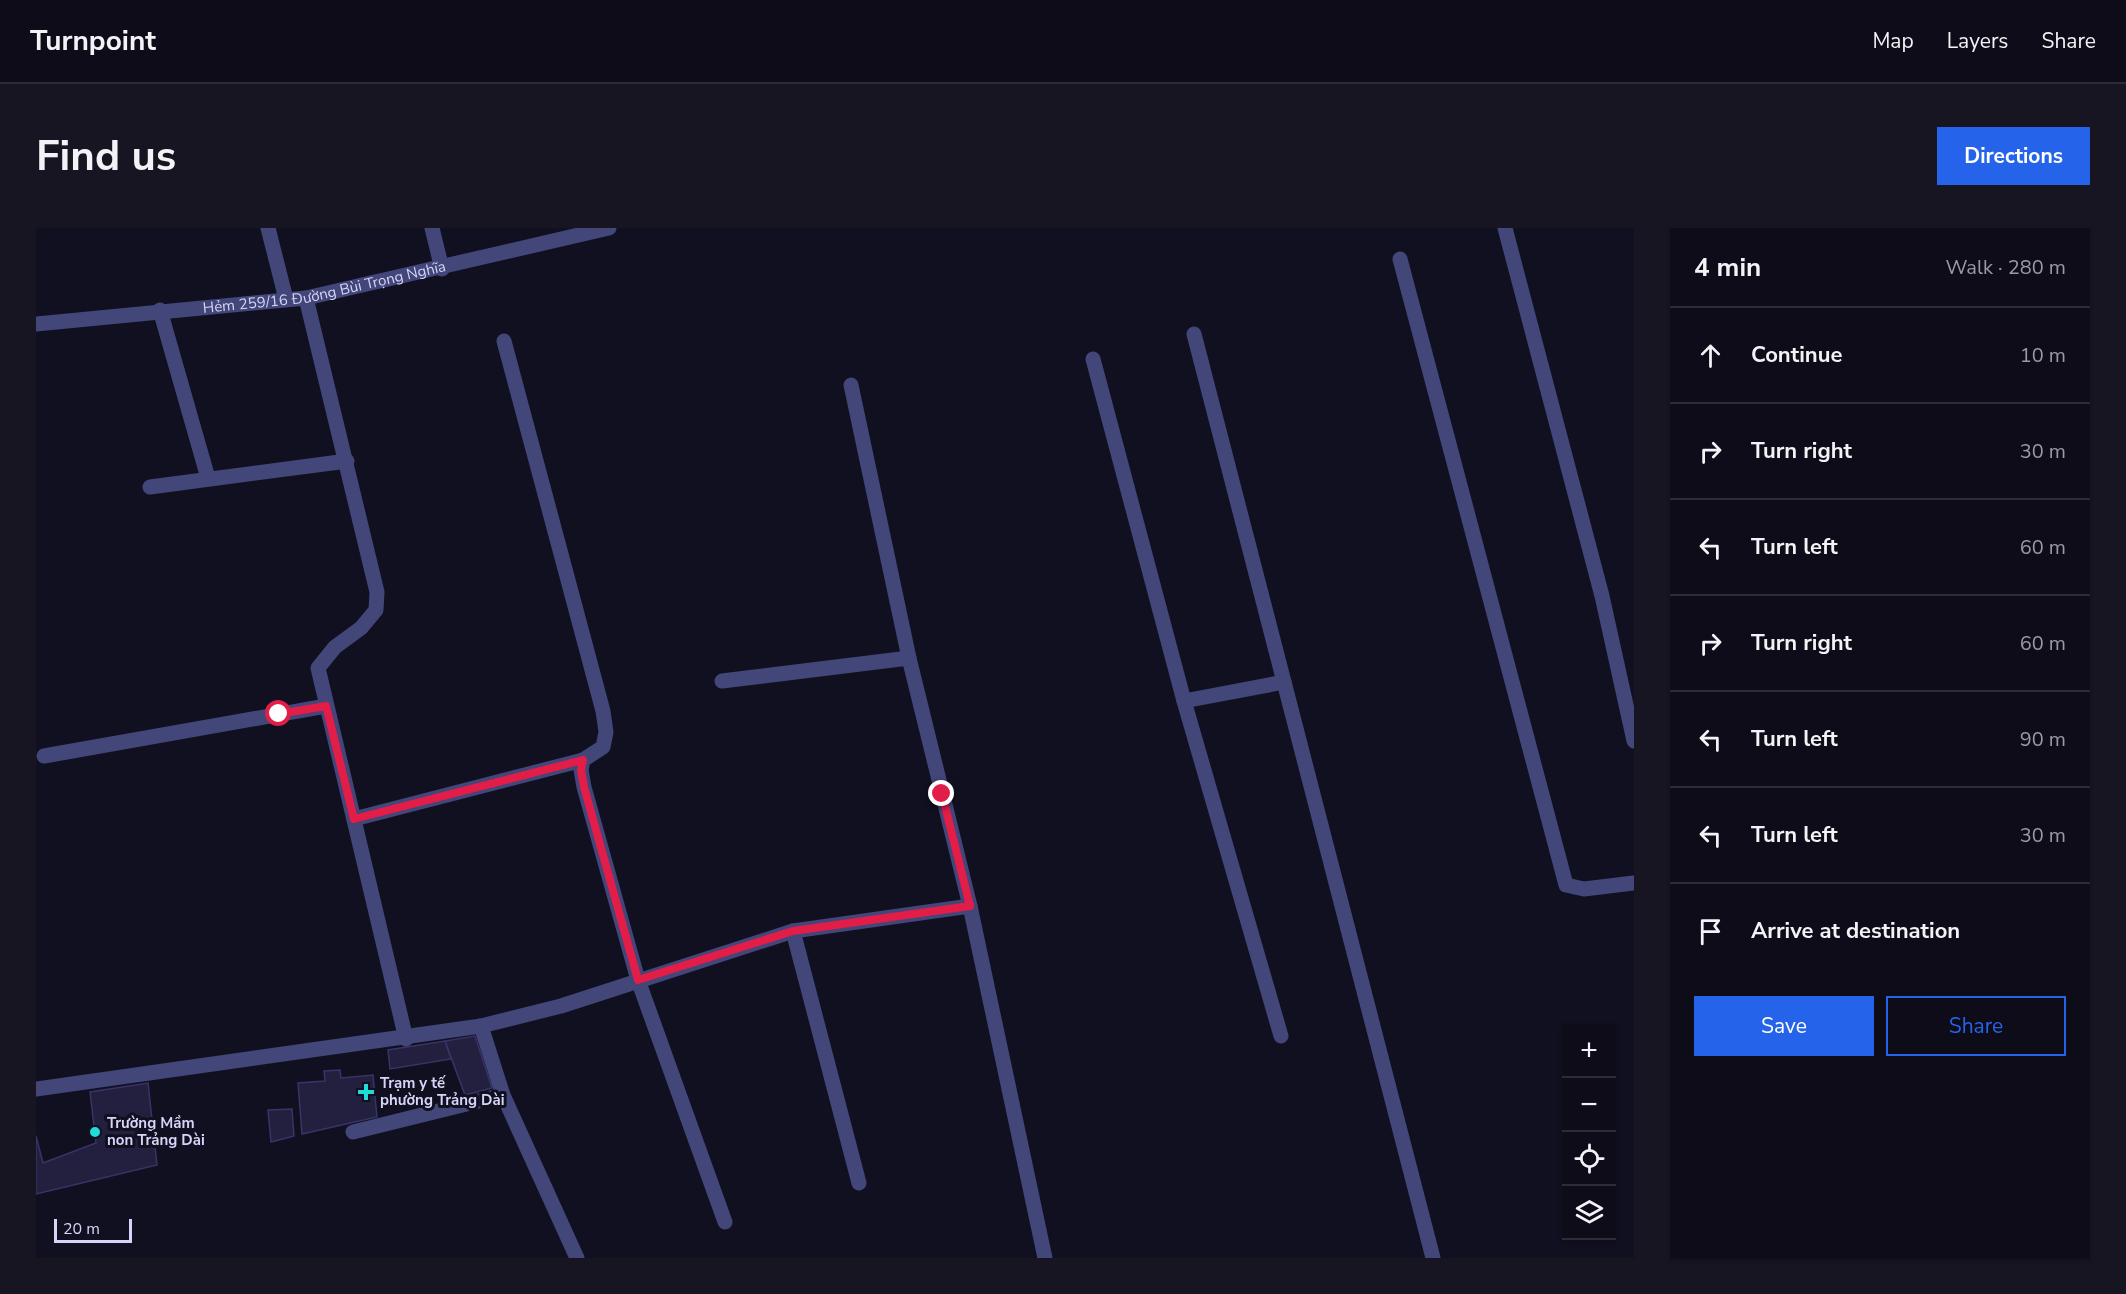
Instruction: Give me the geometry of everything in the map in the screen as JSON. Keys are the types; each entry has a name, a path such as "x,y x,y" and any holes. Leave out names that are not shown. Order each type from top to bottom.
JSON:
{"street":[{"path":"268,228 286,299"},
{"path":"432,228 442,268"},
{"name":"Hẻm 259/16 Đường Bùi Trọng Nghĩa","path":"36,324 160,310 306,298 609,228"},
{"path":"1506,228 1602,596 1634,741"},
{"path":"1400,259 1566,885 1584,889 1634,883"},
{"path":"306,298 377,592 376,610 361,628 335,647 318,668 406,1039"},
{"path":"160,310 208,478"},
{"path":"1194,334 1433,1258"},
{"path":"354,819 583,760 603,747 606,732 603,711 504,341"},
{"path":"1093,359 1184,701 1281,1036"},
{"path":"851,385 909,658 970,906 1045,1258"},
{"path":"150,487 347,461"},
{"path":"722,681 909,658"},
{"path":"1184,701 1284,682"},
{"path":"44,756 326,706"},
{"path":"583,760 581,770 584,787 638,980 725,1222"},
{"path":"36,1089 406,1039 481,1026 561,1006 793,931 970,906"},
{"path":"793,931 859,1183"},
{"path":"481,1026 503,1095 577,1258"},
{"path":"353,1132 503,1095"}],"building":[{"path":"475,1036 492,1088 465,1095 445,1041"},
{"path":"445,1041 451,1059 390,1069 388,1050"},
{"path":"340,1070 341,1078 373,1075 377,1117 302,1134 298,1083 325,1081 324,1071"},
{"name":"Trường Mầm non Trảng Dài","path":"148,1083 157,1165 36,1194 36,1136 43,1163 96,1143 90,1092"},
{"path":"292,1109 294,1136 271,1142 268,1110"}],"place":[{"name":"Trạm y tế phường Trảng Dài","path":"366,1092"},
{"name":"Trường Mầm non Trảng Dài","path":"95,1132"}],"route":[{"path":"279,714 326,706 354,819 583,760 581,770 584,787 638,980 793,931 970,906 942,794"}]}
